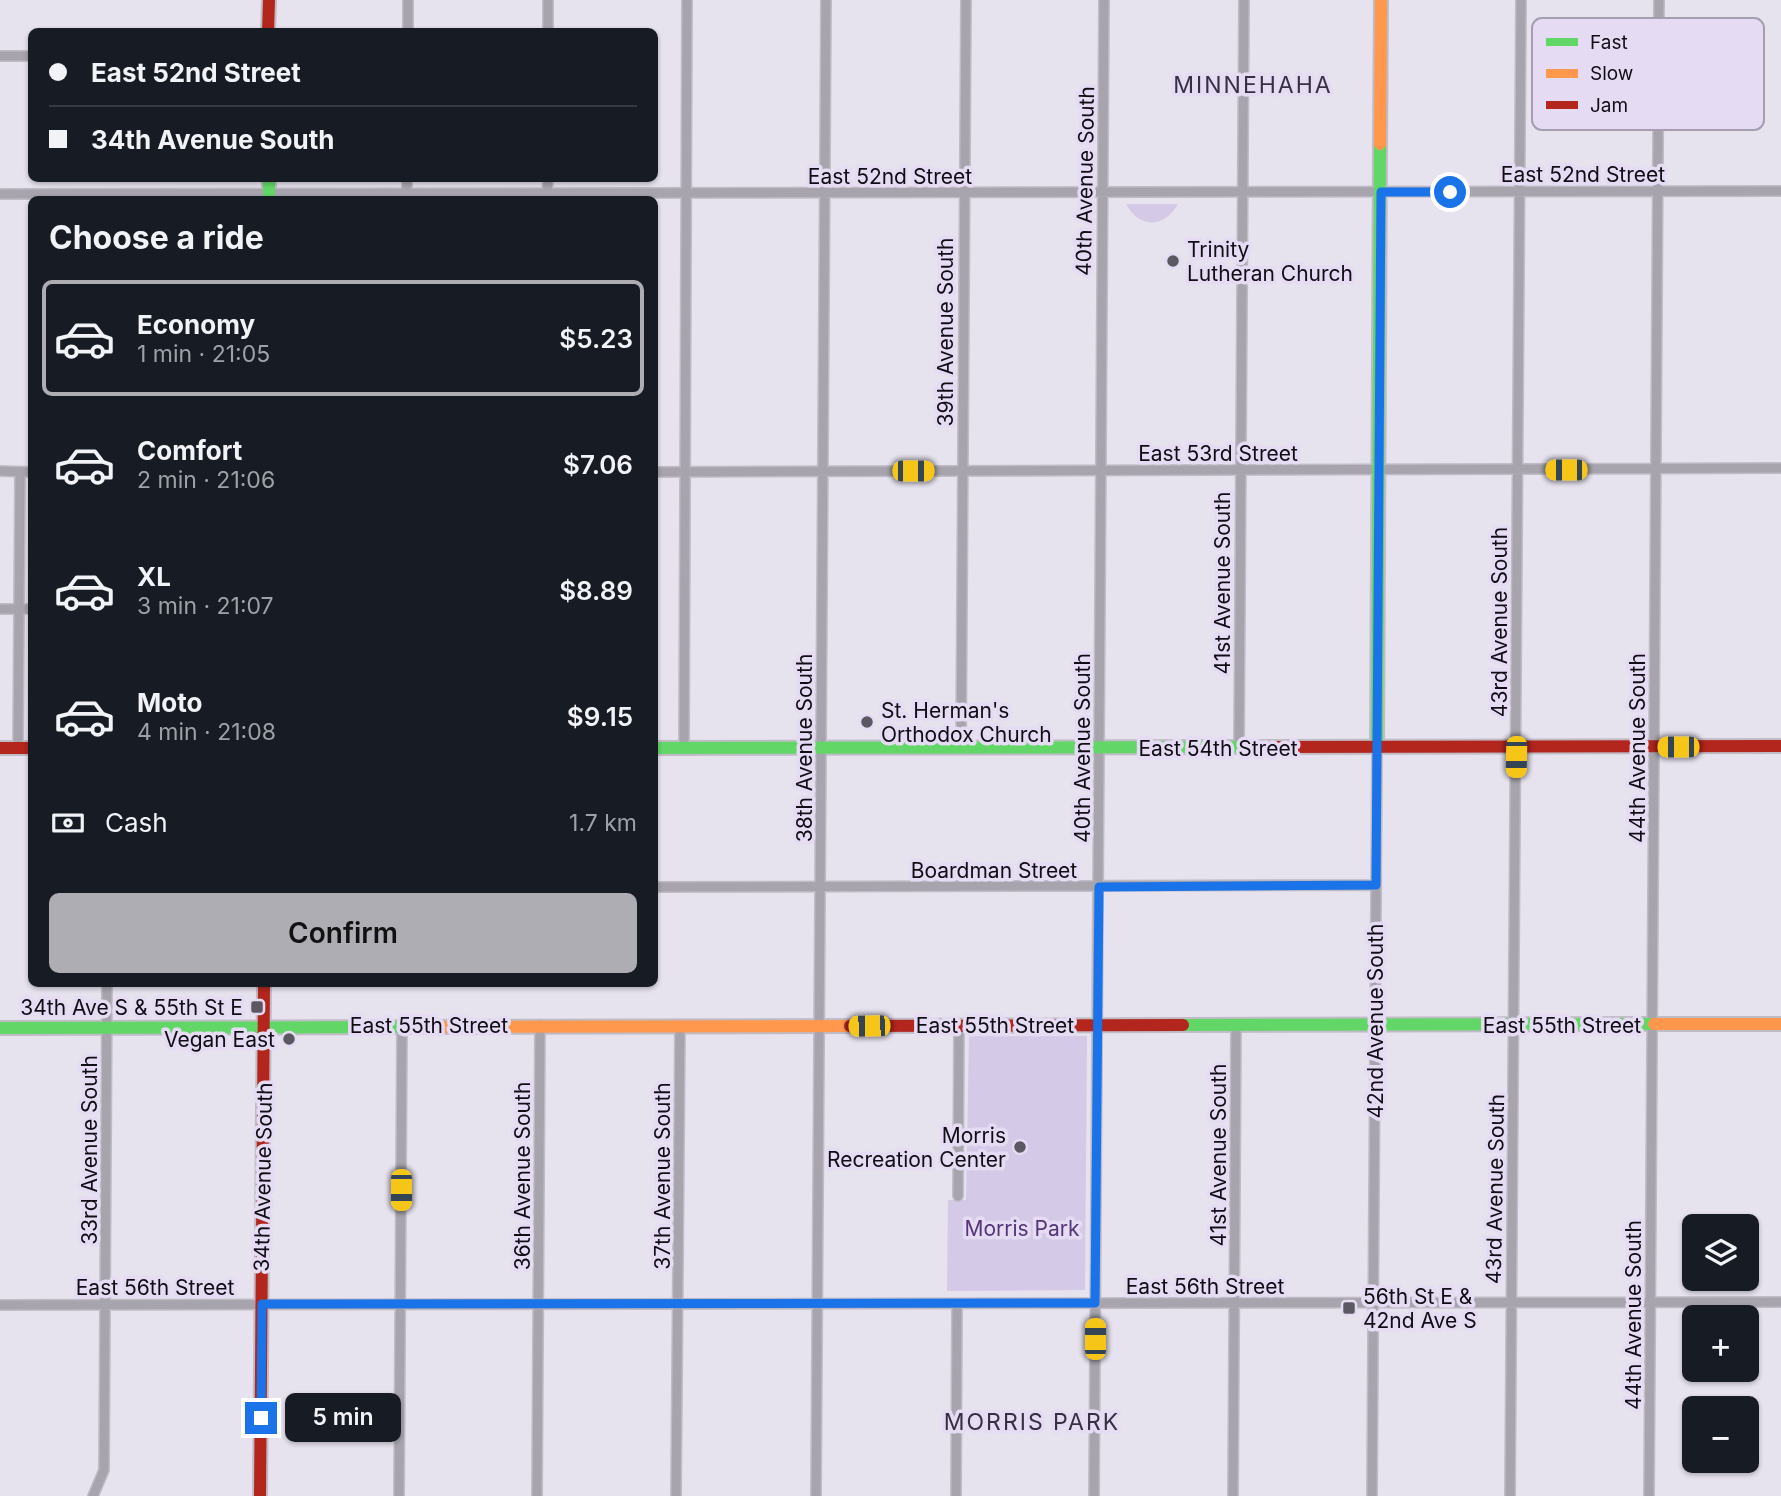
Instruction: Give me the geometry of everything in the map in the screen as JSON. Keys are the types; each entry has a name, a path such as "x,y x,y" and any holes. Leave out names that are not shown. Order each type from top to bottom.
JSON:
{"street":[{"path":"268,0 268,28"},
{"path":"408,0 408,28"},
{"path":"548,0 548,28"},
{"path":"684,748 687,0"},
{"name":"38th Avenue South","path":"816,1496 826,0"},
{"name":"39th Avenue South","path":"961,748 966,0"},
{"name":"40th Avenue South","path":"1094,1496 1104,0"},
{"name":"41st Avenue South","path":"1239,747 1244,0"},
{"name":"42nd Avenue South","path":"1372,1496 1381,0"},
{"name":"43rd Avenue South","path":"1510,1496 1521,0"},
{"name":"44th Avenue South","path":"1659,0 1659,18"},
{"path":"0,56 28,56"},
{"name":"44th Avenue South","path":"1649,1496 1658,130"},
{"name":"East 52nd Street","path":"593,196 1781,191"},
{"name":"East 52nd Street","path":"0,194 75,196"},
{"name":"East 53rd Street","path":"658,472 1781,468"},
{"path":"0,471 28,472"},
{"path":"0,748 25,748 19,609 20,472"},
{"path":"0,610 28,609"},
{"name":"East 54th Street","path":"658,748 1781,746"},
{"name":"Boardman Street","path":"658,887 1376,885"},
{"name":"33rd Avenue South","path":"93,1496 101,1484 104,1470 107,987"},
{"name":"34th Avenue South","path":"260,1496 264,987"},
{"name":"East 55th Street","path":"0,1028 1781,1024"},
{"path":"398,1496 402,1025"},
{"name":"36th Avenue South","path":"537,1496 540,1025"},
{"name":"37th Avenue South","path":"676,1496 680,1025"},
{"path":"958,1196 959,1025"},
{"name":"41st Avenue South","path":"1233,1496 1236,1025"},
{"name":"East 56th Street","path":"0,1305 1781,1303"},
{"path":"956,1496 957,1304"}],"green space":[{"path":"1126,204 1178,204 1166,218 1152,222 1138,218"},
{"name":"Morris Park","path":"969,1036 1087,1036 1085,1290 947,1291 948,1200 966,1200"}],"traffic: fast":[{"path":"1377,747 1380,144"},
{"path":"269,182 269,196"},
{"path":"658,748 1246,747"},
{"path":"1183,1025 1654,1024"},
{"path":"0,1028 416,1027"}],"traffic: slow":[{"path":"1380,144 1381,0"},
{"path":"1654,1024 1781,1024"},
{"path":"416,1027 850,1026"}],"traffic: jam":[{"path":"268,28 269,0"},
{"path":"1246,747 1781,746"},
{"path":"0,748 28,748"},
{"path":"260,1496 264,987"},
{"path":"850,1026 1183,1025"}],"place":[{"name":"Trinity Lutheran Church","path":"1173,261"},
{"name":"St. Herman's Orthodox Church","path":"867,722"},
{"name":"34th Ave S & 55th St E","path":"257,1007"},
{"name":"Vegan East","path":"289,1039"},
{"name":"Morris Recreation Center","path":"1020,1147"},
{"name":"56th St E & 42nd Ave S","path":"1349,1308"}],"district":[{"name":"MINNEHAHA","path":"1253,85"},
{"name":"MORRIS PARK","path":"1032,1422"}],"route":[{"path":"261,1418 262,1304 1095,1303 1099,887 1376,885 1381,192 1450,192"}]}
